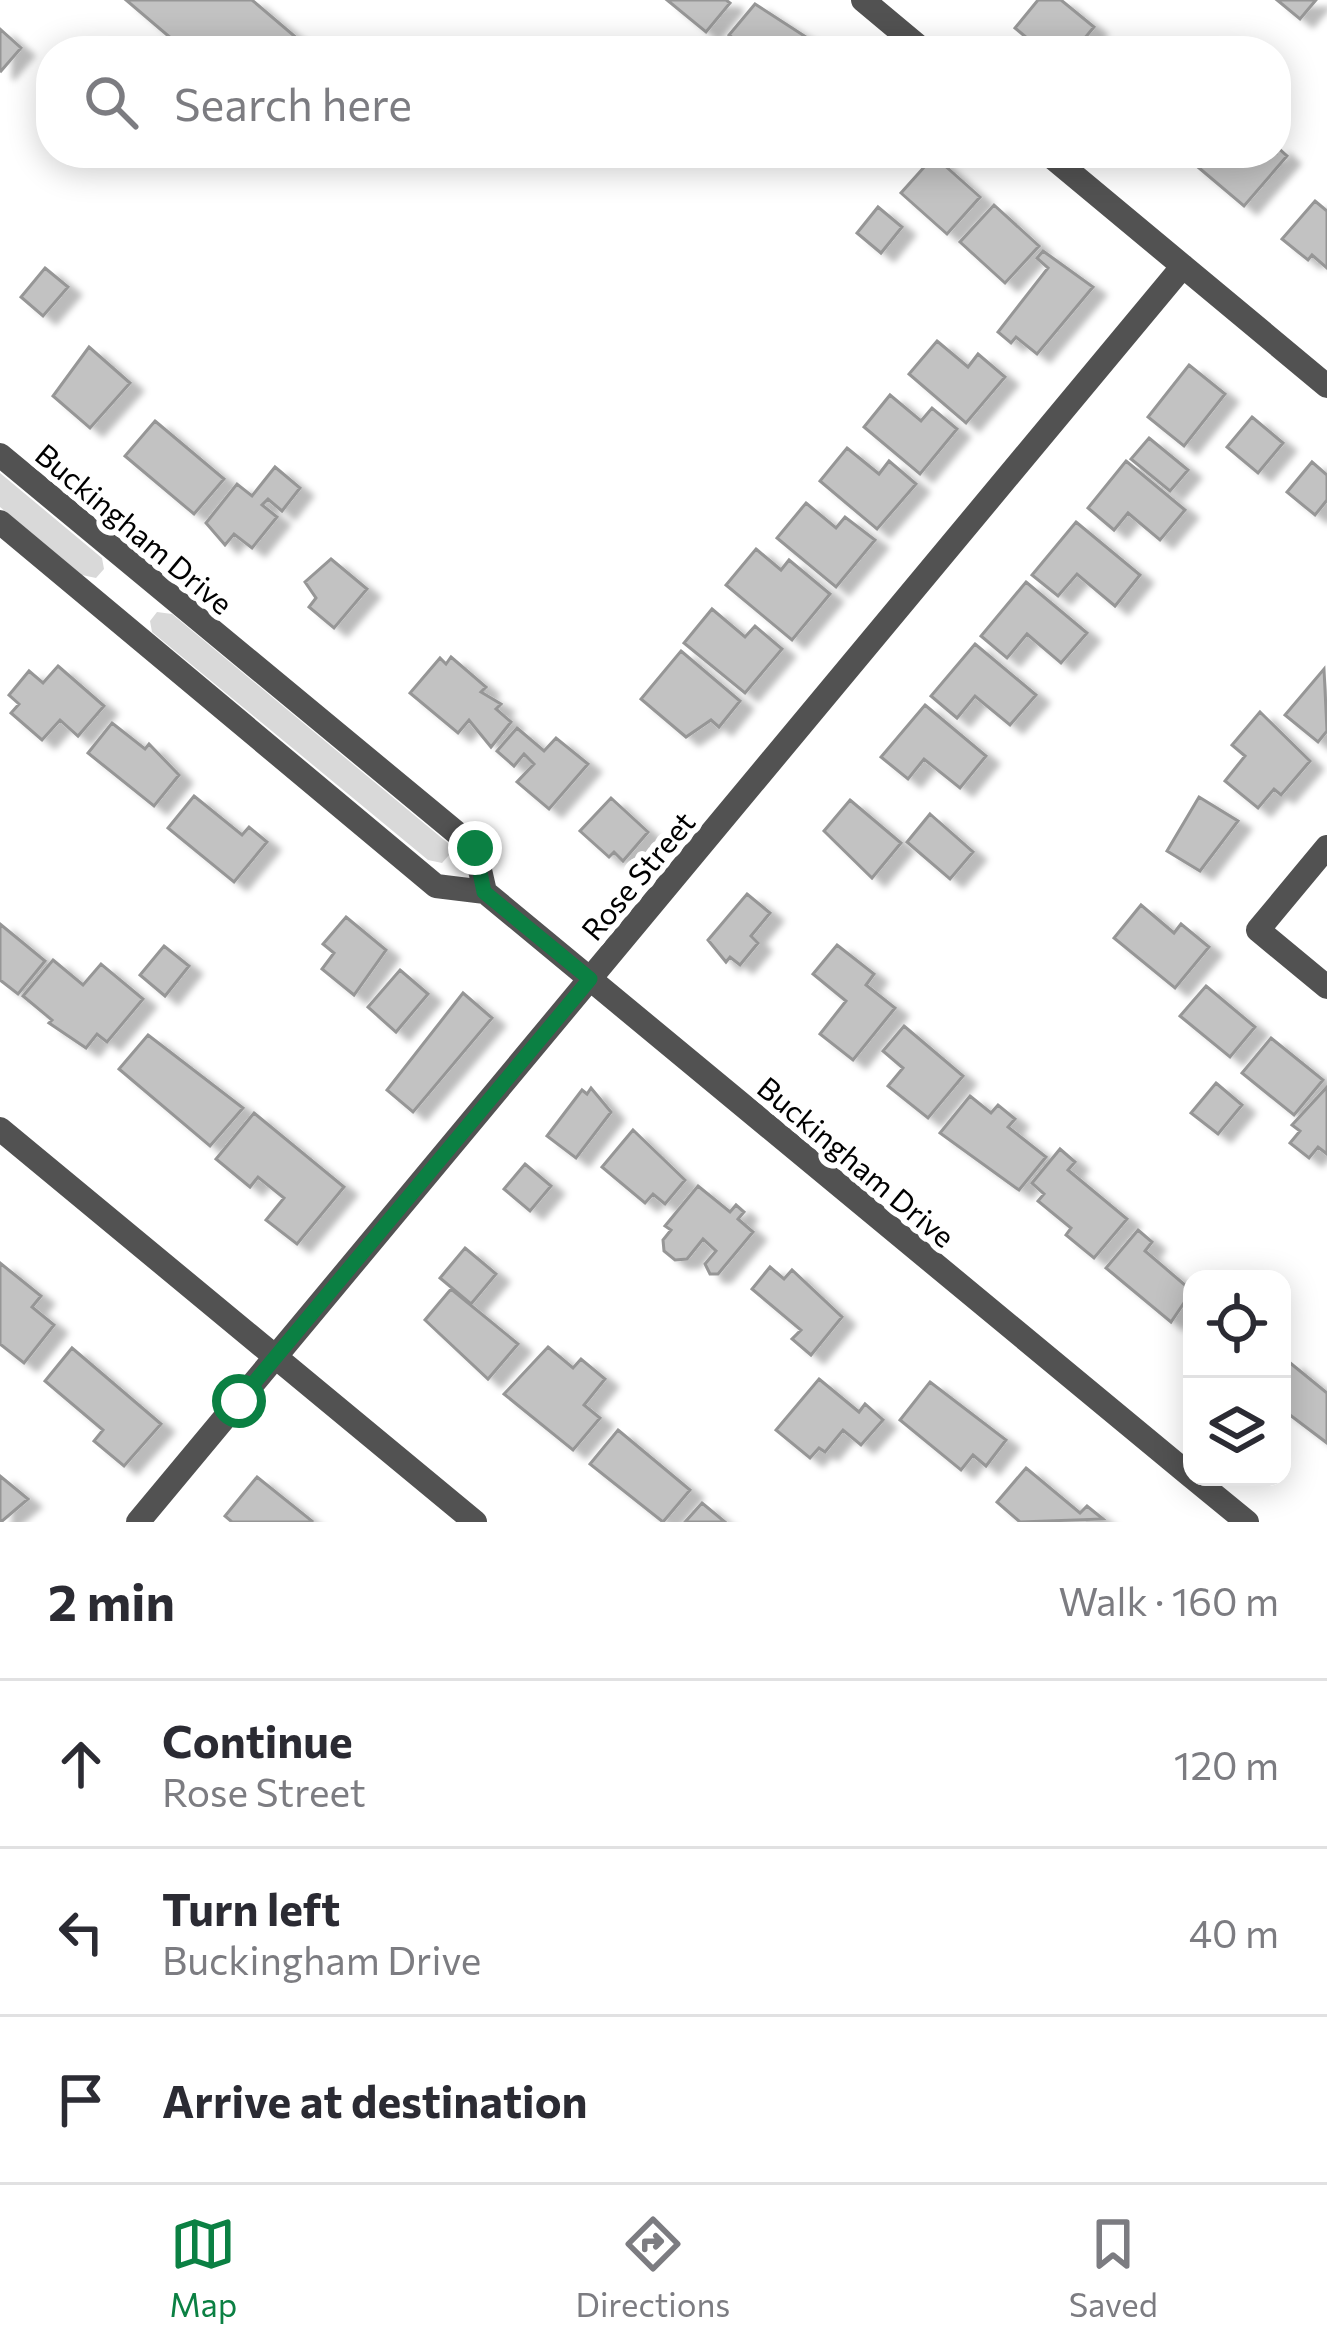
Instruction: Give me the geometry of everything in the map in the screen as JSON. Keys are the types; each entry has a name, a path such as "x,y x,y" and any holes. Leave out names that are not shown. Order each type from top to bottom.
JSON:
{"street":[{"path":"863,0 906,36"},
{"path":"1065,168 1327,386"},
{"name":"Rose Street","path":"138,1522 1183,266"},
{"name":"Buckingham Drive","path":"0,454 475,848 484,892"},
{"name":"Buckingham Drive","path":"0,523 436,886 484,892 1183,1470"},
{"path":"1327,848 1258,930 1327,987"},
{"path":"0,1129 475,1522"},
{"name":"Buckingham Drive","path":"1203,1486 1247,1522"}],"shaded area":[{"path":"0,473 102,558 104,569 96,578 82,575 0,507"},
{"path":"157,612 172,614 449,844 450,854 442,863 428,860 152,632 150,621"}],"building":[{"path":"126,0 252,0 294,36 168,36"},
{"path":"667,0 726,0 730,3 706,32"},
{"path":"1038,0 1061,0 1094,27 1086,36 1025,36 1015,28"},
{"path":"1277,0 1316,0 1300,19"},
{"path":"755,4 804,36 730,36"},
{"path":"0,29 21,48 1,71 0,70"},
{"path":"923,168 947,168 980,197 947,234 901,193"},
{"path":"1199,168 1277,168 1244,206"},
{"path":"1315,201 1327,211 1327,268 1282,239"},
{"path":"994,205 1039,246 1005,283 960,242"},
{"path":"878,207 902,227 881,253 857,233"},
{"path":"1043,251 1093,287 1037,354 1016,337 1011,343 998,332 1048,268 1037,258"},
{"path":"45,268 68,287 43,316 21,297"},
{"path":"937,341 968,367 978,354 1005,377 966,423 909,374"},
{"path":"89,347 130,383 90,428 53,396"},
{"path":"1189,365 1225,394 1184,446 1148,417"},
{"path":"890,395 921,421 932,408 957,429 920,474 864,427"},
{"path":"1252,417 1283,443 1258,473 1227,447"},
{"path":"155,421 224,479 194,514 125,456"},
{"path":"1149,438 1188,470 1170,491 1131,459"},
{"path":"847,448 879,474 889,461 916,484 877,529 820,481"},
{"path":"1126,461 1185,510 1160,540 1128,513 1114,530 1088,508"},
{"path":"1312,462 1327,475 1327,500 1315,515 1287,492"},
{"path":"275,467 300,488 282,511 268,499 262,505 277,517 252,548 234,534 225,545 206,523 237,484 252,496"},
{"path":"806,503 836,528 845,517 875,540 836,587 777,538"},
{"path":"1076,522 1140,575 1115,606 1077,574 1058,596 1032,575"},
{"path":"756,549 781,570 789,560 830,594 792,640 726,585"},
{"path":"331,559 367,589 334,628 309,607 316,598 305,582"},
{"path":"1026,582 1087,633 1061,663 1027,634 1007,658 981,636"},
{"path":"712,609 745,637 755,626 782,649 745,693 684,643"},
{"path":"975,644 1036,695 1010,725 975,696 957,718 931,696"},
{"path":"681,651 740,701 719,727 711,720 686,737 641,699"},
{"path":"451,657 486,687 481,692 501,704 496,709 511,722 491,747 469,720 458,733 410,693 440,658 446,664"},
{"path":"58,666 104,706 78,736 60,720 42,740 11,713 19,704 9,695 29,671 43,683"},
{"path":"1324,669 1327,731 1318,742 1285,715"},
{"path":"925,705 986,756 960,788 924,759 908,779 881,757"},
{"path":"1260,712 1310,761 1281,795 1274,789 1258,808 1225,781 1245,756 1232,745"},
{"path":"112,723 145,749 149,744 179,775 154,806 88,753"},
{"path":"517,728 544,751 556,738 588,764 549,809 517,782 534,764 524,754 514,766 497,751"},
{"path":"194,796 242,835 249,827 267,842 234,882 168,828"},
{"path":"1199,797 1238,821 1200,871 1167,851"},
{"path":"611,798 648,832 623,861 614,852 609,857 580,831"},
{"path":"850,800 901,843 872,878 824,831"},
{"path":"930,814 973,852 950,879 907,842"},
{"path":"747,894 770,913 751,936 758,943 740,965 730,957 726,962 708,940"},
{"path":"1141,905 1174,933 1181,924 1209,947 1175,988 1114,938"},
{"path":"346,917 386,950 354,995 322,969 334,953 323,944"},
{"path":"0,924 45,961 18,994 0,980"},
{"path":"837,945 874,974 866,985 895,1008 853,1060 820,1034 846,1001 813,974"},
{"path":"164,946 189,966 165,996 140,975"},
{"path":"53,960 83,985 101,964 143,999 107,1042 97,1034 86,1048 49,1023 52,1020 23,996"},
{"path":"400,970 428,994 396,1032 368,1007"},
{"path":"1206,986 1255,1027 1230,1057 1180,1016"},
{"path":"463,993 492,1018 413,1112 387,1090"},
{"path":"904,1026 963,1076 928,1118 888,1086 903,1068 883,1051"},
{"path":"148,1035 243,1108 210,1146 119,1069"},
{"path":"1271,1038 1323,1080 1294,1115 1242,1073"},
{"path":"1216,1083 1242,1105 1218,1134 1191,1113"},
{"path":"1327,1087 1327,1154 1318,1147 1309,1158 1290,1143 1300,1131 1292,1125"},
{"path":"591,1088 611,1112 576,1158 547,1136 582,1090 587,1094"},
{"path":"970,1096 991,1113 998,1105 1015,1119 1008,1127 1046,1157 1019,1190 940,1133"},
{"path":"254,1113 344,1187 297,1244 266,1220 284,1198 258,1177 250,1187 216,1159"},
{"path":"633,1130 685,1180 665,1204 653,1194 645,1203 602,1167"},
{"path":"1060,1149 1075,1162 1068,1170 1127,1219 1094,1258 1066,1235 1071,1228 1038,1201 1044,1194 1032,1183"},
{"path":"525,1164 551,1186 530,1211 504,1189"},
{"path":"698,1186 730,1212 736,1205 744,1212 738,1219 753,1232 718,1274 710,1274 705,1264 716,1251 703,1239 687,1259 675,1260 664,1251 663,1240 671,1230 665,1226"},
{"path":"1138,1230 1152,1242 1145,1251 1183,1283 1183,1304 1171,1322 1106,1268"},
{"path":"465,1248 496,1274 471,1304 440,1278"},
{"path":"0,1263 41,1296 32,1307 54,1325 24,1363 0,1344"},
{"path":"770,1267 784,1279 792,1270 842,1317 811,1355 792,1339 801,1330 752,1289"},
{"path":"451,1289 518,1344 488,1379 425,1320"},
{"path":"548,1347 573,1368 581,1359 605,1379 584,1405 600,1418 573,1450 504,1394"},
{"path":"72,1348 161,1424 124,1466 94,1441 103,1430 45,1381"},
{"path":"1291,1364 1327,1393 1327,1443 1291,1416"},
{"path":"819,1379 859,1412 865,1404 883,1420 861,1445 843,1430 825,1452 819,1448 810,1458 776,1430"},
{"path":"930,1382 1006,1440 986,1466 973,1455 961,1470 900,1420"},
{"path":"618,1430 690,1490 663,1522 590,1464"},
{"path":"1026,1468 1080,1513 1087,1506 1103,1519 1020,1522 997,1502"},
{"path":"0,1476 28,1499 1,1522 0,1522"},
{"path":"257,1477 312,1521 232,1522 225,1516"},
{"path":"702,1503 725,1522 685,1522"}],"route":[{"path":"239,1401 590,979 484,892 475,848"}]}
